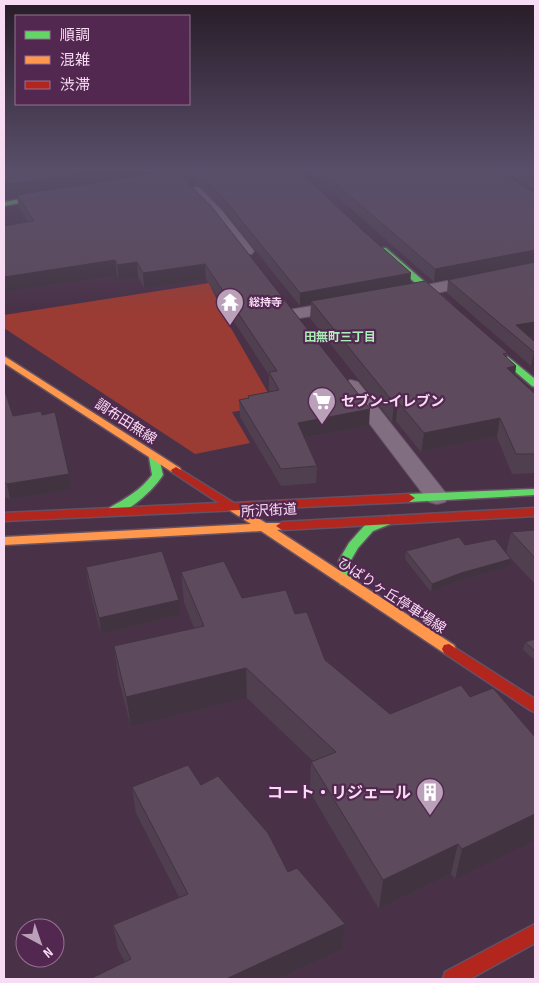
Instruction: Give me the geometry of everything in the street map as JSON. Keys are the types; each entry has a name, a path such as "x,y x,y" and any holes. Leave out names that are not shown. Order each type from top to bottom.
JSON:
{"main road":[{"path":"374,242 455,314"},
{"path":"482,338 535,384"},
{"name":"調布田無線","path":"4,359 233,508"},
{"path":"110,513 138,498 150,489 158,475 154,457"},
{"name":"所沢街道","path":"4,517 233,508 535,492"},
{"name":"ひばりヶ丘停車場線","path":"233,508 535,706"},
{"name":"所沢街道","path":"4,540 535,512"},
{"path":"344,582 346,560 353,546 369,528 393,519"},
{"path":"452,979 535,933"}],"street":[{"path":"219,217 259,268"},
{"path":"390,297 535,268"},
{"path":"283,299 306,330"},
{"path":"294,314 362,302"},
{"path":"343,376 437,497"}],"shaded area":[{"path":"209,283 228,323 275,405 232,412 250,443 195,454 4,328 4,315"}],"building":[{"path":"31,217 220,217 370,409 298,423 317,466 281,469 239,400 249,398 248,396 279,390 269,372 277,371 205,264 143,273 137,262 117,265 115,260 4,277 4,226 34,221"},
{"path":"238,217 348,217 411,273 300,293"},
{"path":"374,217 535,217 535,250 435,269"},
{"path":"535,262 535,322 516,325 535,342 534,352 448,280"},
{"path":"425,281 508,353 503,354 516,366 507,368 535,394 535,454 516,454 500,418 424,433 398,402 394,403 311,301"},
{"path":"4,388 13,416 41,411 42,415 55,412 69,474 7,484 4,482"},
{"path":"535,530 535,558 511,532"},
{"path":"459,537 465,545 495,539 511,559 461,573 432,584 406,551"},
{"path":"162,551 179,600 99,618 86,567"},
{"path":"224,561 242,598 286,590 295,614 307,612 325,660 390,714 461,685 470,697 493,688 535,737 535,814 462,849 458,844 383,880 311,762 336,752 246,668 126,697 114,646 204,626 181,572"},
{"path":"535,639 535,651 525,642"},
{"path":"188,765 201,785 218,776 268,833 288,872 297,868 345,924 226,979 90,979 131,959 113,925 188,894 132,787"}],"traffic: fast":[{"path":"383,250 448,307"},
{"path":"487,343 535,384"},
{"path":"113,511 138,496 158,475 154,457"},
{"path":"409,498 535,492"},
{"path":"345,582 345,560 353,546 369,528 389,520"}],"traffic: slow":[{"path":"4,359 176,470"},
{"path":"233,507 449,649"},
{"path":"4,541 282,526"}],"traffic: jam":[{"path":"176,470 233,507"},
{"path":"4,517 409,498"},
{"path":"282,526 535,512"},
{"path":"449,649 535,706"},
{"path":"452,979 535,933"}],"place":[{"name":"総持寺","path":"230,326"},
{"name":"セブン-イレブン","path":"322,425"},
{"name":"コート・リジェール","path":"430,816"}],"district":[{"name":"田無町三丁目","path":"340,337"}]}
